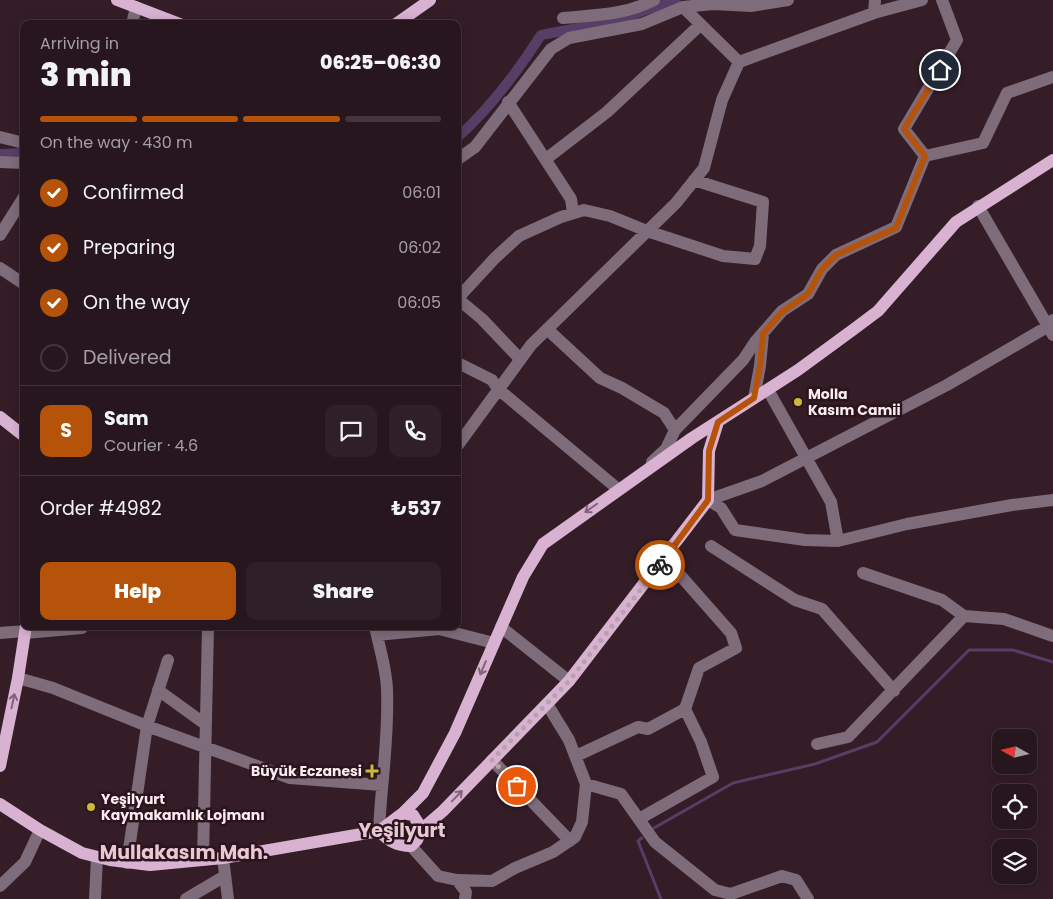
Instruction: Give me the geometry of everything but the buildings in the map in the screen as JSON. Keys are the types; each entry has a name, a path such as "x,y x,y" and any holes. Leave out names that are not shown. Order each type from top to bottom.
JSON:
{"main road":[{"path":"116,0 170,20"},
{"path":"402,20 430,0"},
{"path":"0,804 40,830 82,853 150,865 223,858 379,831 403,813 423,793 450,742 522,577 543,544 618,489 768,390 878,311 956,222 978,206 1053,160"},
{"path":"0,417 20,432"},
{"path":"379,831 389,841 399,846 410,846 418,840 422,829 569,681 708,500 709,451 718,422"},
{"path":"0,766 18,678 25,630"},
{"path":"403,813 413,815 422,829"}],"street":[{"path":"563,18 613,13 645,5 654,0"},
{"path":"461,157 475,146 551,49 569,38 642,24 683,7 713,4 750,6 788,0"},
{"path":"874,0 874,13"},
{"path":"461,441 520,359 547,329 676,203 704,168 722,100 739,62 874,13 922,0"},
{"path":"925,156 904,129 958,40 942,0"},
{"path":"133,20 136,7"},
{"path":"683,7 739,62"},
{"path":"546,159 606,112 700,25"},
{"path":"925,156 983,142 1007,93 1053,77"},
{"path":"508,102 572,199 573,213"},
{"path":"0,138 20,143"},
{"path":"636,477 666,449 675,430 715,390 782,312 808,294 822,269 836,255 896,228 925,156"},
{"path":"0,162 20,162"},
{"path":"461,296 495,258 519,236 561,217 584,210 610,216 647,231 723,256 755,259 760,246 763,202 694,180"},
{"path":"0,235 20,203"},
{"path":"708,500 762,481 946,385 1051,327 978,206"},
{"path":"0,268 20,281"},
{"path":"461,302 482,319 520,359"},
{"path":"547,329 600,378 622,388 664,413 675,430"},
{"path":"754,398 763,334"},
{"path":"749,351 760,366"},
{"path":"461,364 492,380 498,389 618,489"},
{"path":"768,390 831,502 838,541"},
{"path":"708,500 721,508 735,530 805,540 838,541 907,524 1012,505 1053,500"},
{"path":"711,546 795,600 822,609 894,691"},
{"path":"576,756 638,727 648,730 685,709 699,668 736,648 731,633 665,558"},
{"path":"863,573 942,600 964,616 1004,619 1053,636"},
{"path":"817,744 848,737 894,691 935,644 964,616"},
{"path":"501,627 569,681"},
{"path":"0,634 25,630"},
{"path":"203,860 208,630"},
{"path":"376,630 387,689 386,744 381,785 379,831"},
{"path":"443,630 494,643"},
{"path":"127,862 147,726 168,660"},
{"path":"18,678 53,688 147,726 290,778 381,785"},
{"path":"158,690 205,724"},
{"path":"410,846 438,876 457,880 492,880 553,852 575,837 582,822 586,784 576,756 547,704"},
{"path":"639,819 713,777 701,742 685,709"},
{"path":"492,760 570,841"},
{"path":"586,784 621,794 655,842 715,890 731,894 782,876 796,880 808,899"},
{"path":"0,886 25,862 40,830"},
{"path":"95,899 97,857"},
{"path":"223,858 228,899"},
{"path":"186,899 225,876"},
{"path":"457,880 466,892 465,899"}],"waterway":[{"path":"461,134 503,89 541,35 610,22 676,0"},
{"path":"0,154 20,153"},
{"path":"654,828 733,783 815,764 877,742 969,650 1013,650 1053,662"},
{"path":"642,838 638,841 661,899"}],"way so far":[{"path":"517,786 492,760 569,681 660,565"}],"place":[{"name":"Molla Kasım Camii","path":"798,402"},
{"name":"Büyük Eczanesi","path":"372,771"},
{"name":"Yeşilyurt Kaymakamlık Lojmanı","path":"91,807"}],"district":[{"name":"Yeşilyurt","path":"402,830"},
{"name":"Mullakasım Mah.","path":"184,852"}],"route":[{"path":"660,565 708,500 710,479 709,451 718,422 754,398 763,334 782,312 808,294 822,269 836,255 896,228 925,156 904,129 940,70"}]}
